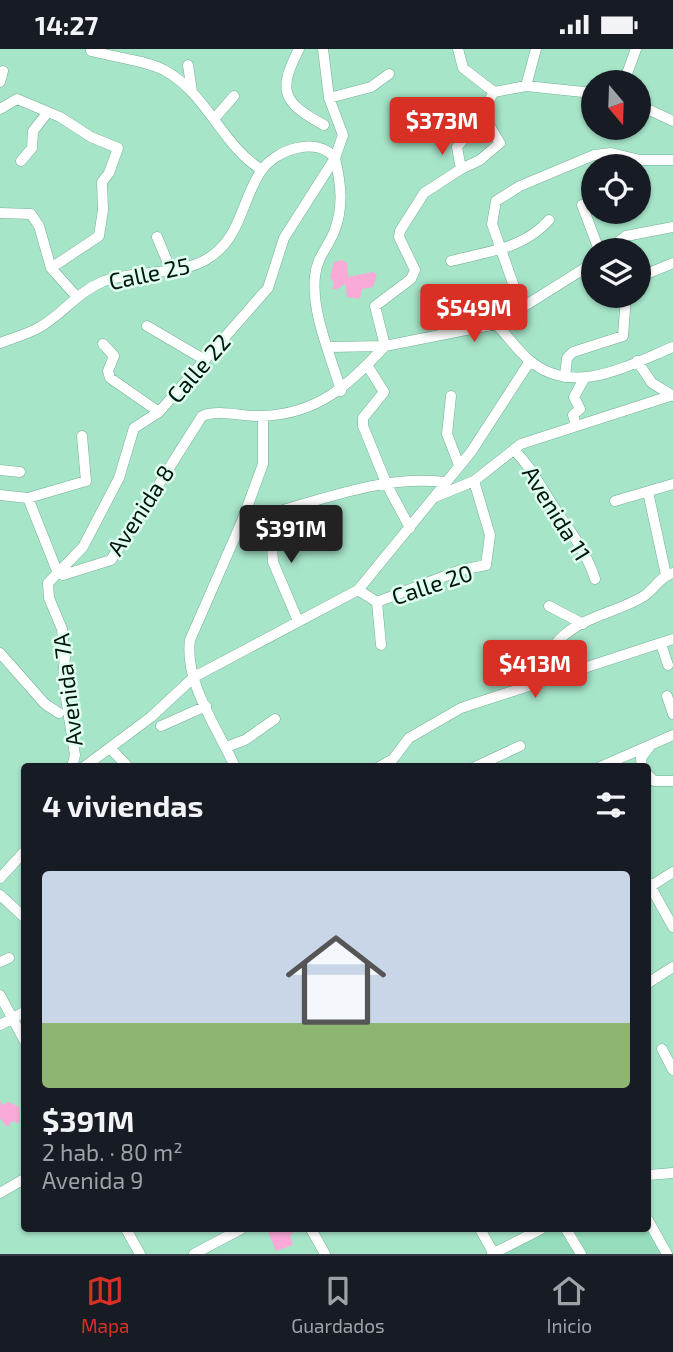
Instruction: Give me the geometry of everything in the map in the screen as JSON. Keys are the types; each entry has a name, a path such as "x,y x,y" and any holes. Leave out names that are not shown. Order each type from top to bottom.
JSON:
{"street":[{"path":"299,49 288,71 284,88 288,97 324,125"},
{"path":"323,49 329,98 343,135 335,158 342,189 334,233 317,259 314,280 320,319 341,391"},
{"path":"458,49 463,68 494,92"},
{"path":"526,86 536,49"},
{"path":"628,70 636,49"},
{"path":"91,51 162,69 192,93 246,161 261,170 272,159 304,146 319,147 335,158"},
{"path":"188,65 192,93"},
{"path":"0,82 3,71"},
{"path":"329,98 371,87 389,74"},
{"path":"461,169 457,147 494,92 526,86 581,92"},
{"path":"214,119 234,96"},
{"path":"0,109 17,99 118,148 109,173 102,180 99,236 51,268"},
{"path":"651,111 673,121"},
{"path":"21,161 33,148 33,131 48,112"},
{"path":"385,346 375,306 411,279 415,270 399,237 400,231 424,193 480,160 500,143 481,112"},
{"path":"522,309 492,215 496,201 520,186 594,155 611,152 640,160 673,160"},
{"name":"Calle 22","path":"57,571 83,547 119,478 134,428 159,412 268,288 284,238 335,158"},
{"name":"Calle 25","path":"0,343 39,328 76,296 108,280 144,276 204,262 224,248 261,170"},
{"path":"0,213 32,214 39,226 51,268 76,296"},
{"path":"451,261 524,241 549,220"},
{"path":"623,238 673,227"},
{"path":"157,237 170,268"},
{"path":"651,272 673,263"},
{"path":"329,347 385,346 496,324 581,271"},
{"path":"565,377 567,358 573,352 623,336 625,308"},
{"path":"496,324 530,361 565,377 584,379 673,347"},
{"path":"147,326 205,360"},
{"path":"103,344 114,356 108,371 110,378 159,412"},
{"path":"233,763 206,706 187,657 190,640 242,521 263,464 263,416 307,408 341,391 385,346"},
{"path":"90,763 151,717 194,677 358,590 459,465 530,361"},
{"path":"637,361 652,383 673,395"},
{"path":"368,365 384,392 362,421 387,485 410,528"},
{"path":"576,426 573,415 580,409 574,397 584,379"},
{"path":"434,497 474,481 521,444 673,395"},
{"path":"451,396 447,434 459,465"},
{"name":"Avenida 8","path":"57,571 63,575 111,559 202,416 263,416"},
{"path":"0,495 28,498 86,481 82,436"},
{"name":"Avenida 11","path":"514,450 534,471 550,502 584,550 595,579"},
{"path":"0,470 20,473"},
{"path":"242,521 364,487 424,480 444,482"},
{"name":"Calle 20","path":"377,602 461,570 486,565 490,535 474,481"},
{"path":"615,501 673,484"},
{"path":"537,683 555,656 554,646 559,639 583,624 647,594 670,574 648,492"},
{"path":"28,498 57,571"},
{"path":"270,515 273,562 298,621"},
{"name":"Avenida 7A","path":"57,571 48,583 49,598 62,629 65,656 63,679 75,755 73,763"},
{"path":"358,590 377,602 381,645"},
{"path":"549,606 583,624"},
{"path":"395,763 409,738 461,708 673,639"},
{"path":"661,644 668,665"},
{"path":"0,653 45,704 59,713"},
{"path":"667,696 673,714"},
{"path":"161,726 206,706"},
{"path":"226,747 245,740 275,719"},
{"path":"609,763 673,735"},
{"path":"642,763 641,758 652,743"},
{"path":"484,763 520,746"},
{"path":"111,749 124,763"},
{"path":"651,778 673,781"},
{"path":"0,878 21,855"},
{"path":"651,883 673,872"},
{"path":"651,890 673,927"},
{"path":"0,895 21,913"},
{"path":"651,981 673,967"},
{"path":"0,995 21,1034"},
{"path":"0,1025 21,1014"},
{"path":"662,1049 673,1070"},
{"path":"651,1175 673,1173"},
{"path":"0,1193 21,1181"},
{"path":"651,1225 667,1254"},
{"path":"128,1232 140,1254"},
{"path":"194,1254 235,1232"},
{"path":"313,1232 326,1254"},
{"path":"482,1232 493,1254 535,1232"},
{"path":"568,1232 581,1254"}],"shaded area":[{"path":"342,260 347,263 348,277 373,272 377,275 373,287 362,289 360,299 347,297 345,283 338,289 332,289 334,283 330,277 334,262"},
{"path":"0,1100 2,1105 9,1102 19,1107 20,1122 16,1124 15,1121 6,1126 0,1118"},
{"path":"268,1232 294,1232 290,1235 293,1245 276,1251"},
{"path":"541,1232 650,1232 662,1254 496,1254"}]}
